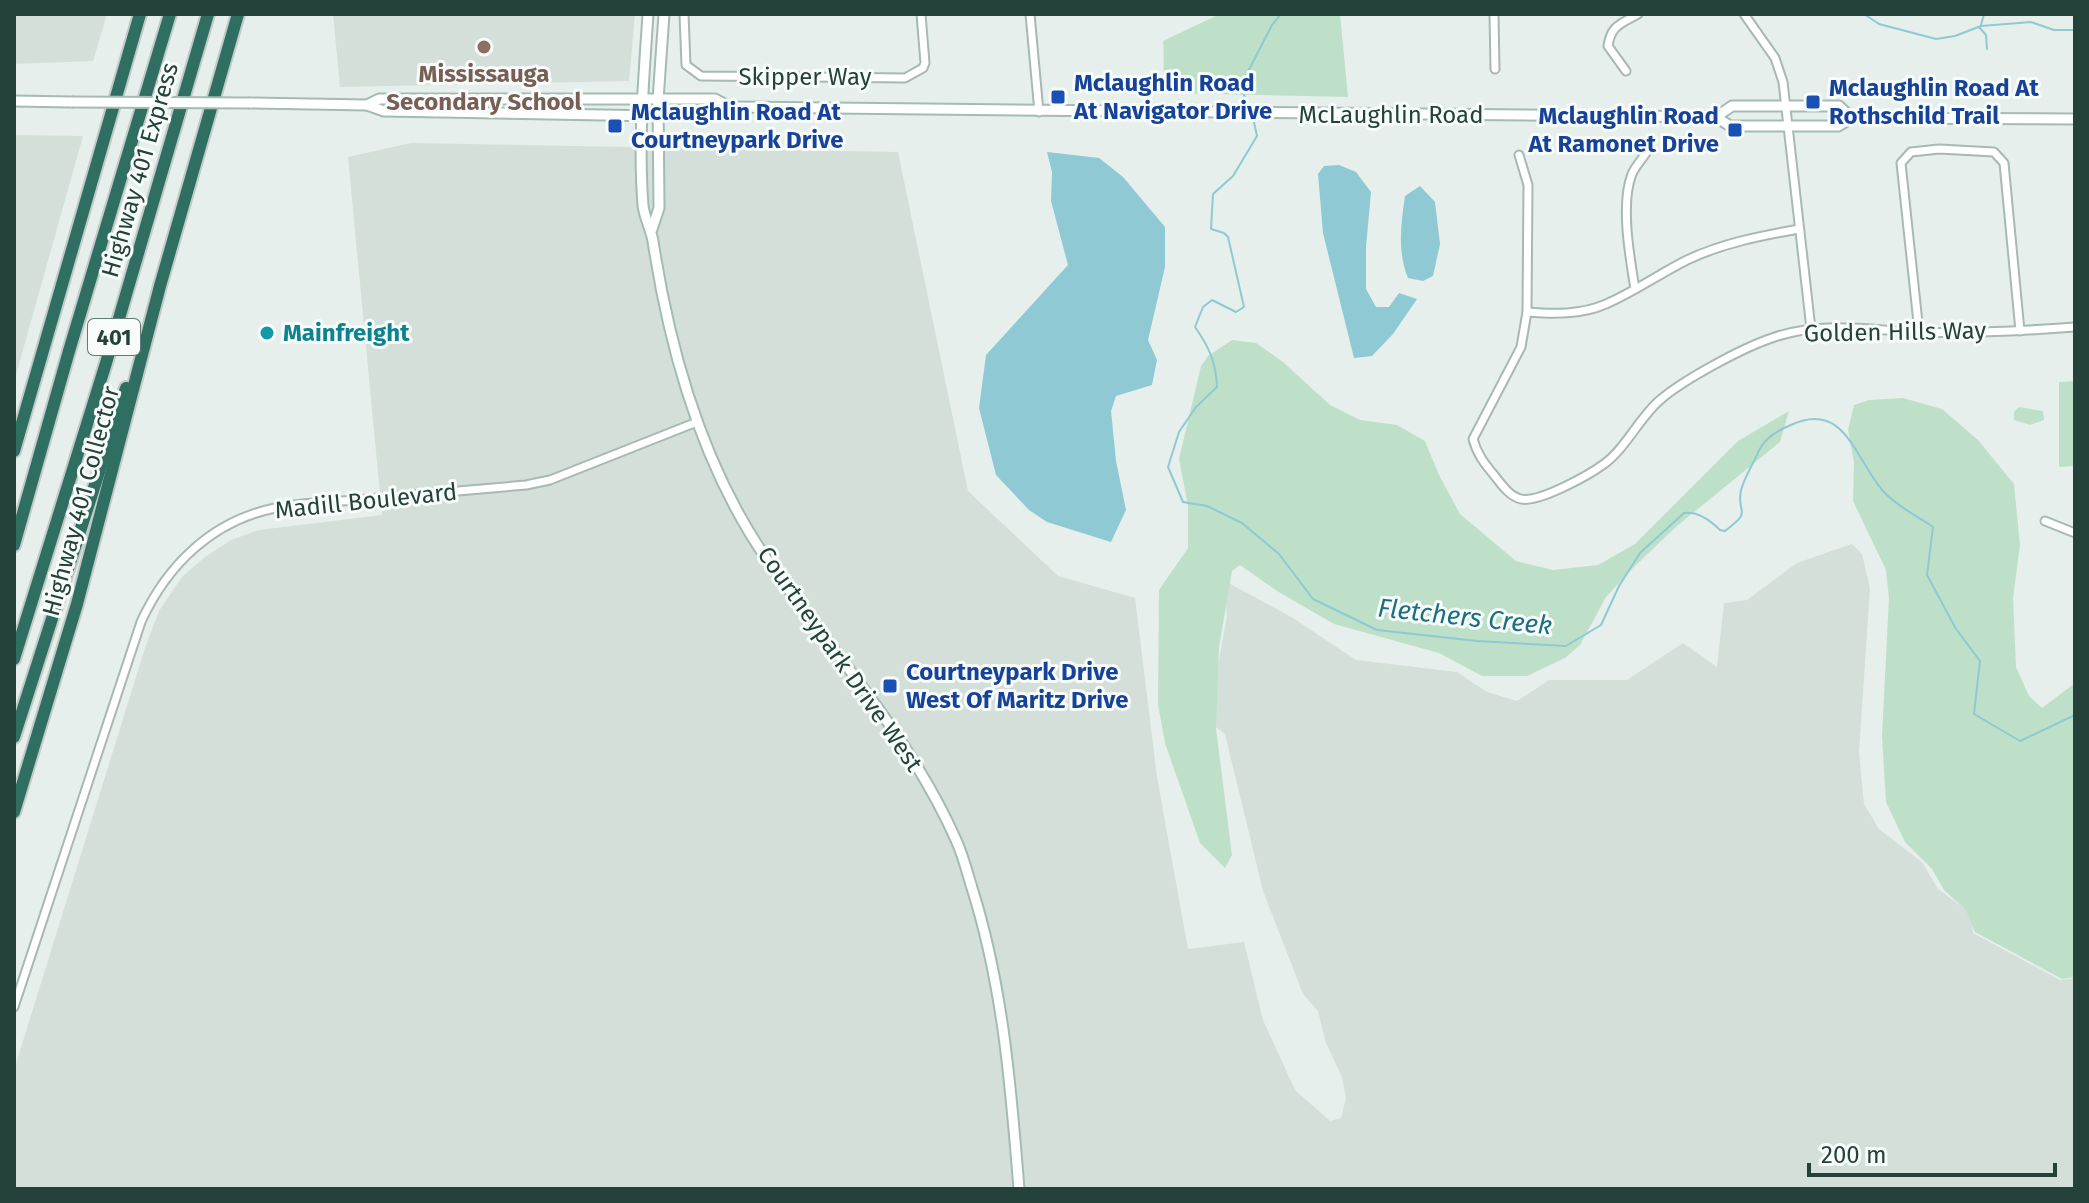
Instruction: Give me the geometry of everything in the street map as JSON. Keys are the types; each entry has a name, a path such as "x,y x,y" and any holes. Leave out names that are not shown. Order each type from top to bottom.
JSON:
{"highway":[{"name":"401","path":"14,451 140,14"},
{"name":"Highway 401 Express","path":"14,545 170,14"},
{"name":"Highway 401 Express","path":"14,659 208,14"},
{"name":"Highway 401 Collector","path":"14,812 77,604 160,286 238,14"},
{"path":"14,737 160,286"}],"street":[{"name":"Courtneypark Drive West","path":"648,14 643,99 643,208 651,230 661,298 697,422 734,504 768,560 869,693 919,769 957,841 981,918 994,975 1011,1085 1019,1189"},
{"name":"Courtneypark Drive West","path":"651,230 659,208 658,100 664,14"},
{"name":"Skipper Way","path":"684,14 686,65 701,76 905,78 923,68 925,63 921,14"},
{"path":"1030,14 1039,112"},
{"path":"1494,14 1495,69"},
{"path":"1626,71 1608,46 1610,33 1638,14"},
{"path":"1744,14 1775,58 1783,82 1811,329"},
{"name":"McLaughlin Road","path":"367,105 379,99 715,99 730,107"},
{"name":"McLaughlin Road","path":"14,101 367,105 384,111 658,116 713,113 730,107 1716,117 1730,126 1838,126 1852,118 2075,119"},
{"name":"McLaughlin Road","path":"1716,117 1732,106 1839,106 1852,118"},
{"path":"1919,332 1901,163 1911,152 1939,149 1994,152 2004,163 2020,331"},
{"path":"1635,289 1629,250 1627,197 1632,174 1646,153"},
{"name":"Golden Hills Way","path":"1519,155 1528,185 1527,312 1521,347 1473,439 1476,453 1506,491 1521,499 1566,486 1606,463 1660,400 1696,376 1772,338 1811,329 1919,332 2075,327"},
{"path":"1527,312 1553,314 1584,311 1604,305 1688,260 1734,241 1799,229"},
{"name":"Madill Boulevard","path":"14,1007 141,622 159,587 177,563 199,543 232,522 277,507 526,485 550,480 697,422"},
{"path":"2045,521 2075,533"}],"shaded area":[{"path":"14,14 107,14 93,61 14,64"},
{"name":"Mississauga Secondary School","path":"333,14 635,14 629,81 340,87"},
{"path":"14,135 83,136 14,382"},
{"path":"411,143 898,152 968,491 1058,576 1135,598 1157,777 1188,949 1244,942 1263,1020 1295,1090 1330,1121 1341,1118 1346,1098 1342,1077 1326,1043 1318,1011 1303,994 1263,891 1225,734 1208,721 1227,616 1223,580 1293,618 1356,660 1457,672 1487,692 1517,701 1549,680 1627,680 1683,643 1717,667 1724,603 1747,600 1797,563 1852,544 1862,554 1870,588 1859,752 1864,804 1879,829 1922,862 1938,889 1971,913 1973,933 2060,980 2075,978 2075,1189 14,1189 14,1070 159,611 182,577 231,540 259,530 382,515 348,157"}],"green space":[{"path":"1220,14 1340,14 1348,97 1168,93 1163,41"},
{"path":"1232,340 1256,343 1283,362 1330,405 1360,420 1397,425 1425,441 1460,514 1516,561 1553,570 1598,565 1635,544 1738,441 1789,411 1780,442 1677,526 1633,568 1606,597 1580,645 1565,658 1527,676 1482,676 1439,653 1334,624 1240,565 1232,571 1219,647 1216,728 1232,855 1225,868 1200,843 1165,743 1158,704 1159,590 1188,548 1188,506 1179,459 1201,366 1208,356"},
{"path":"2075,381 2075,466 2059,467 2059,382"},
{"path":"1903,398 1942,409 1978,440 2014,484 2020,545 2013,598 2016,667 2029,696 2042,708 2075,683 2075,977 2062,979 1975,932 1966,910 1944,890 1932,869 1905,842 1886,802 1882,736 1889,598 1886,570 1853,501 1854,463 1848,430 1854,405 1869,400"},
{"path":"2019,407 2043,411 2044,420 2030,425 2014,420 2014,412"}],"water":[{"path":"1047,152 1099,158 1123,177 1165,227 1165,267 1148,340 1157,360 1152,385 1116,396 1111,411 1116,461 1126,510 1111,542 1047,522 1029,510 996,475 979,408 986,355 1068,265 1051,201 1052,172"},
{"path":"1339,165 1356,172 1371,192 1366,289 1376,307 1389,307 1399,293 1417,299 1393,334 1372,356 1354,358 1323,233 1318,174 1324,166"},
{"path":"1420,186 1435,202 1440,244 1433,276 1423,281 1408,278 1401,248 1405,196"}],"waterway":[{"name":"Fletchers Creek","path":"1248,108 1241,85 1272,25 1281,14"},
{"path":"1864,14 1879,24 1936,39 1981,26 2031,22 2054,30 2075,30"},
{"path":"1981,25 1984,14"},
{"path":"1979,27 1986,35 1987,49"},
{"name":"Fletchers Creek","path":"1253,118 1257,136 1233,176 1213,194 1211,229 1228,237 1244,307 1236,312 1212,300 1203,307 1195,327 1211,355 1217,387 1196,407 1179,432 1168,467 1183,502 1207,506 1242,523 1279,554 1313,599 1377,630 1477,641 1566,646 1601,625 1619,586 1640,553 1684,513 1699,515 1725,531 1739,519 1742,486 1762,445 1770,437 1809,419 1824,420 1847,437 1888,496 1933,527 1927,575 1956,629 1980,661 1974,714 2020,741 2075,715"}],"place":[{"name":"Mississauga Secondary School","path":"484,47"},
{"name":"Mclaughlin Road At Navigator Drive","path":"1058,97"},
{"name":"Mclaughlin Road At Rothschild Trail","path":"1813,102"},
{"name":"Mclaughlin Road At Courtneypark Drive","path":"615,126"},
{"name":"Mclaughlin Road At Ramonet Drive","path":"1735,130"},
{"name":"Mainfreight","path":"267,333"},
{"name":"Courtneypark Drive West Of Maritz Drive","path":"890,686"}]}
